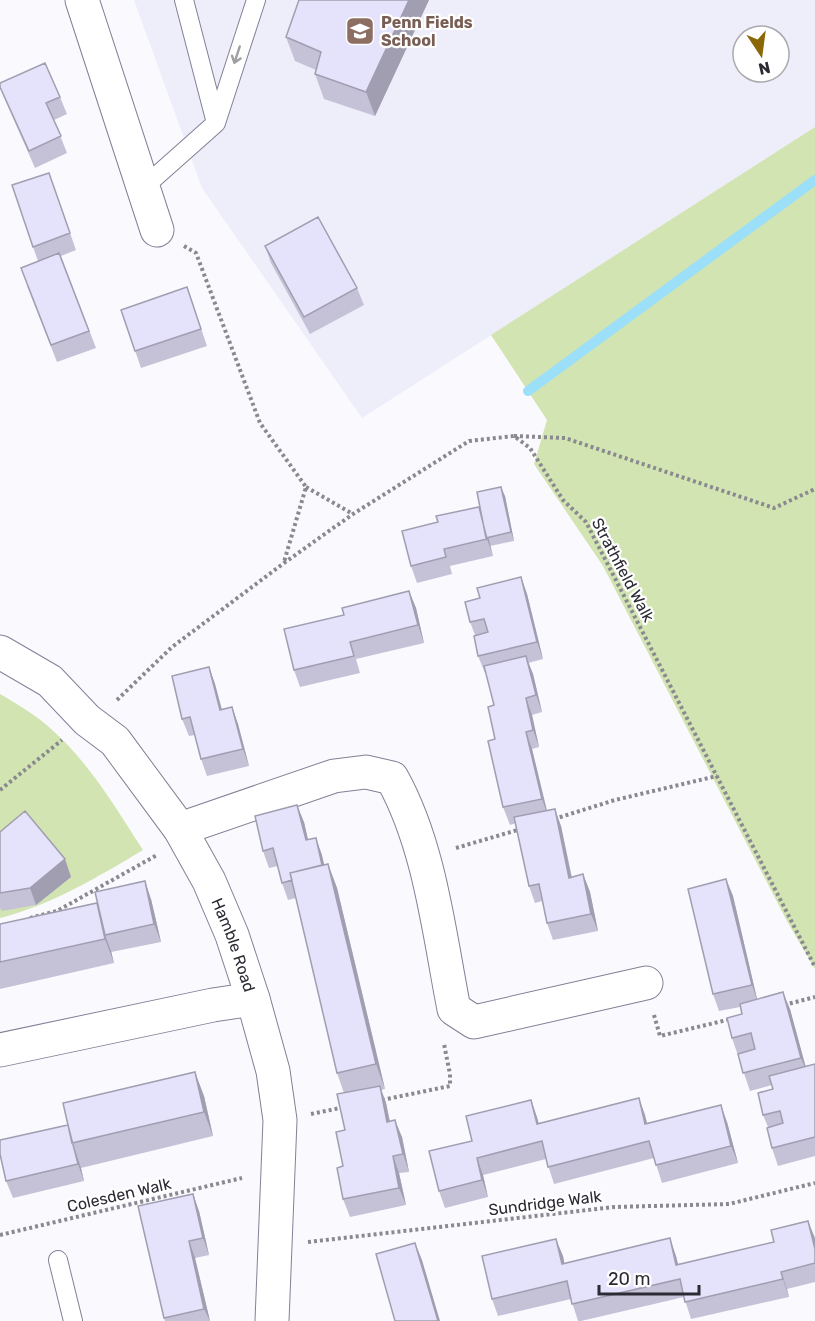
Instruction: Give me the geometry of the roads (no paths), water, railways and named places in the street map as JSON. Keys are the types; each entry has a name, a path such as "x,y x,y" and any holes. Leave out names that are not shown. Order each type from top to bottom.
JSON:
{"street":[{"path":"82,0 158,230"},
{"name":"Hamble Road","path":"0,652 50,681 87,720 115,741 180,829 209,881 227,924 253,999 273,1071 280,1120 272,1321"},
{"path":"180,829 334,776 366,772 392,778 406,803 424,858 454,1009 474,1022 645,983"},
{"path":"0,1050 213,1005 253,999"}],"lane":[{"path":"184,0 216,123"},
{"path":"144,187 216,123 256,0"},
{"path":"58,1260 73,1321"}],"waterway":[{"path":"528,391 815,180"}],"place":[{"name":"Penn Fields School","path":"360,31"}]}
